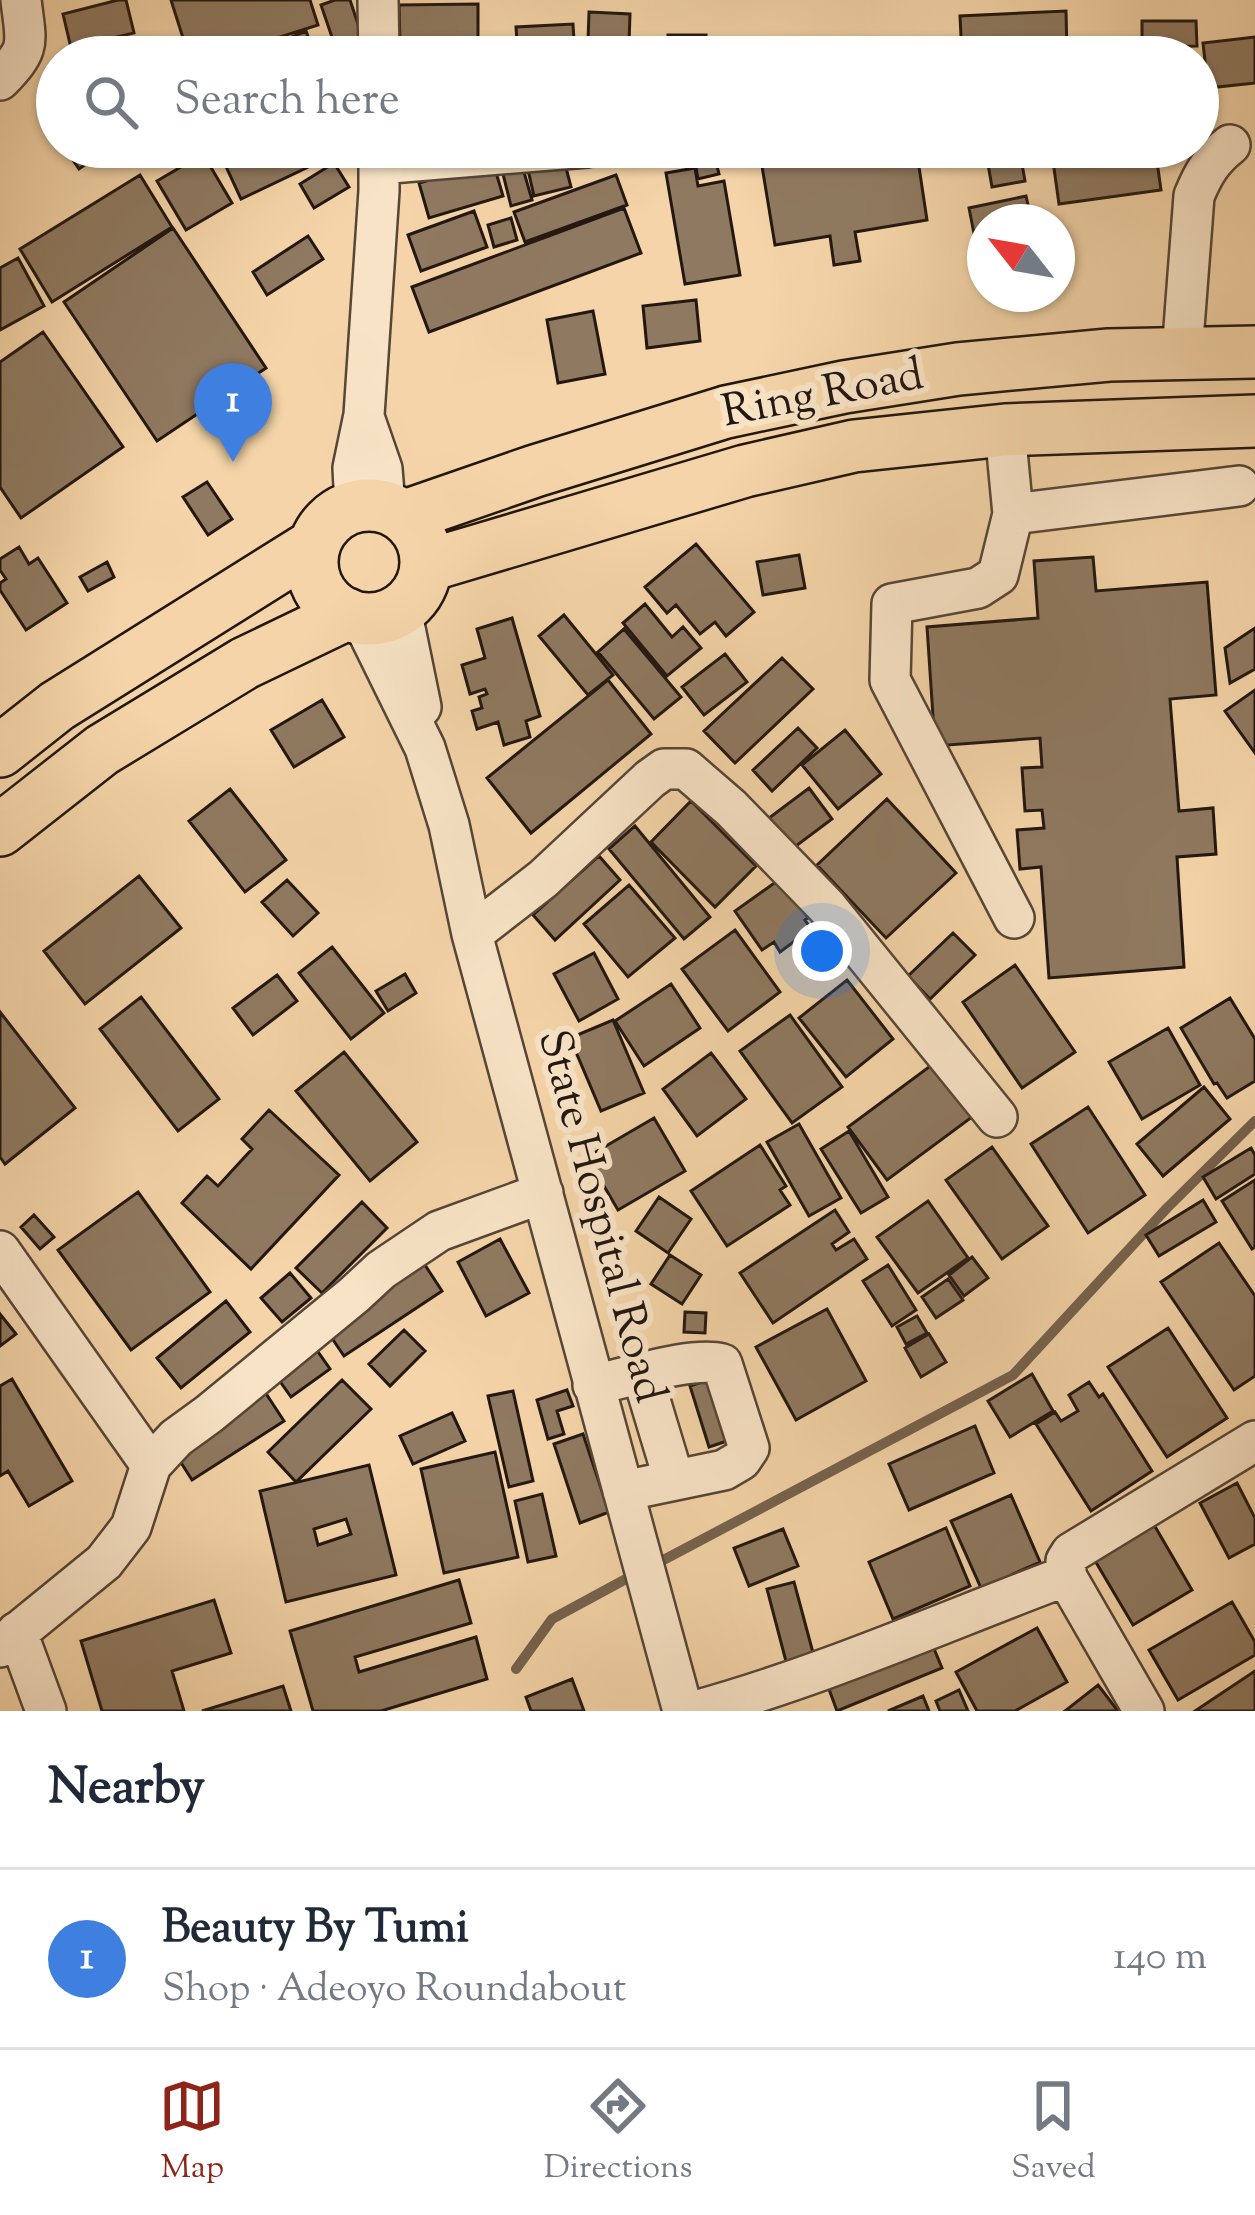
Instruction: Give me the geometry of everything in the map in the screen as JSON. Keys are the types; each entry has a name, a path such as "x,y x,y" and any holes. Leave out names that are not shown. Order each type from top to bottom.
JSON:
{"main road":[{"name":"Ring Road","path":"382,509 535,471 726,412 844,387 958,369 1109,355 1255,352"},
{"name":"Ring Road","path":"0,830 102,750 245,663 384,602 722,478 854,446 1005,430 1255,421"},
{"path":"382,509 422,539 384,602 329,603 317,586 312,566 314,545 323,528 337,514 382,509"},
{"path":"0,751 57,706 314,545"}],"street":[{"path":"0,80 22,57 21,0"},
{"path":"378,0 379,36"},
{"path":"1219,154 1229,146"},
{"path":"378,168 364,415 382,469 382,509"},
{"path":"1182,354 1194,196 1207,168"},
{"path":"1005,430 1012,514 998,575 978,588 892,604 890,680 1014,917"},
{"path":"1012,514 1239,486"},
{"name":"State Hospital Road","path":"384,602 449,825 472,934 683,1711"},
{"path":"472,934 543,879 650,779 664,769 686,769 826,906 997,1117"},
{"path":"46,1711 8,1639 104,1562 131,1527 152,1465 176,1438 381,1270 439,1232 543,1193"},
{"path":"0,1251 152,1465"},
{"path":"593,1385 719,1362 725,1366 749,1448 741,1460 724,1469 623,1491"},
{"path":"642,1374 674,1480"},
{"path":"1144,1711 1066,1576 1066,1561 1071,1553 1255,1441"},
{"path":"695,1711 844,1661 1066,1576"}],"building":[{"path":"126,0 134,33 68,36 63,14"},
{"path":"171,0 310,0 318,25 283,36 182,36"},
{"path":"350,0 362,36 332,36 321,5"},
{"path":"478,4 478,36 400,36 399,5"},
{"path":"1066,11 1067,36 961,36 960,16"},
{"path":"589,12 630,14 629,36 588,36"},
{"path":"1142,21 1196,21 1197,36 1142,36"},
{"path":"573,24 574,36 517,36 516,27"},
{"path":"1255,37 1255,83 1219,87 1219,41"},
{"path":"179,168 211,168 232,203 186,230 157,181"},
{"path":"227,168 306,168 241,199"},
{"path":"326,168 337,168 349,187 314,208 300,184"},
{"path":"472,168 495,168 503,196 429,218 419,183"},
{"path":"523,168 532,200 511,206 502,170"},
{"path":"566,168 571,187 534,196 528,170"},
{"path":"695,168 698,186 724,181 740,275 685,284 666,173"},
{"path":"696,168 718,168 719,174 698,179"},
{"path":"762,168 919,168 927,220 855,232 860,261 834,265 830,236 775,245"},
{"path":"989,168 1023,168 1025,181 992,187"},
{"path":"1054,168 1158,168 1161,190 1059,204"},
{"path":"140,175 172,227 52,302 20,249"},
{"path":"616,175 627,205 525,242 514,212"},
{"path":"1026,196 1028,204 988,204"},
{"path":"624,208 641,253 429,332 412,287"},
{"path":"474,211 487,247 421,271 408,235"},
{"path":"511,218 517,240 494,247 488,225"},
{"path":"173,228 266,368 157,441 64,302"},
{"path":"308,236 323,259 267,295 253,272"},
{"path":"18,258 44,306 0,330 0,268"},
{"path":"696,300 700,341 647,348 643,306"},
{"path":"593,311 605,374 558,383 547,320"},
{"path":"43,332 123,447 21,518 0,487 0,362"},
{"path":"207,482 232,519 208,535 183,497"},
{"path":"696,544 754,612 726,636 715,622 700,634 676,605 667,613 645,587"},
{"path":"19,547 29,564 38,558 67,603 26,630 0,590 6,579 0,559"},
{"path":"799,555 805,588 763,595 757,562"},
{"path":"1093,557 1096,591 1207,582 1216,695 1170,699 1179,811 1213,808 1216,854 1177,857 1184,967 1049,978 1041,867 1020,869 1017,830 1044,828 1042,810 1025,811 1022,768 1042,767 1040,738 935,746 927,627 1038,618 1034,561"},
{"path":"107,562 114,577 88,591 80,577"},
{"path":"645,604 672,637 683,627 701,648 667,676 623,623"},
{"path":"564,615 613,675 588,695 539,636"},
{"path":"512,618 540,716 526,721 530,737 504,745 498,722 477,729 472,711 482,708 479,697 487,694 485,689 470,694 462,665 485,658 477,629"},
{"path":"1255,628 1255,669 1230,683 1225,648"},
{"path":"624,629 681,697 654,719 598,652"},
{"path":"725,654 747,682 704,715 682,687"},
{"path":"782,658 813,689 735,763 704,731"},
{"path":"608,680 651,734 531,833 487,778"},
{"path":"1255,690 1255,753 1225,711"},
{"path":"322,700 344,737 294,767 271,730"},
{"path":"798,728 817,748 772,791 753,770"},
{"path":"845,730 881,774 838,809 802,765"},
{"path":"809,788 832,819 792,849 769,818"},
{"path":"230,789 286,860 245,892 189,821"},
{"path":"887,799 956,873 886,938 817,865"},
{"path":"691,801 756,866 715,907 651,842"},
{"path":"635,826 710,917 684,939 609,849"},
{"path":"599,856 620,880 555,940 533,915"},
{"path":"139,876 181,928 85,1004 44,951"},
{"path":"780,879 811,929 780,952 774,942 762,950 735,911"},
{"path":"287,880 318,913 293,936 262,902"},
{"path":"629,885 675,938 628,977 584,924"},
{"path":"735,930 780,992 728,1031 682,969"},
{"path":"953,933 975,955 930,999 908,976"},
{"path":"332,947 384,1013 351,1039 299,973"},
{"path":"594,953 618,999 579,1021 554,974"},
{"path":"1015,965 1075,1052 1022,1088 963,1002"},
{"path":"405,974 416,993 388,1011 376,991"},
{"path":"277,975 297,1001 253,1035 233,1008"},
{"path":"847,980 893,1039 846,1077 799,1018"},
{"path":"671,984 700,1028 644,1066 615,1021"},
{"path":"141,997 219,1099 178,1131 100,1029"},
{"path":"1230,998 1255,1039 1255,1081 1227,1098 1181,1028"},
{"path":"0,1012 75,1108 5,1164 0,1157"},
{"path":"790,1015 842,1087 792,1123 740,1051"},
{"path":"613,1020 644,1093 601,1111 570,1038"},
{"path":"1168,1028 1200,1085 1142,1119 1109,1062"},
{"path":"344,1052 417,1142 370,1181 296,1091"},
{"path":"711,1053 746,1099 697,1136 663,1089"},
{"path":"933,1064 972,1117 887,1180 848,1127"},
{"path":"1204,1087 1230,1119 1163,1176 1137,1144"},
{"path":"1088,1107 1145,1195 1088,1233 1031,1144"},
{"path":"269,1110 339,1175 251,1269 182,1203 207,1176 218,1186 252,1149 242,1139"},
{"path":"654,1118 685,1171 618,1210 587,1157"},
{"path":"799,1124 841,1198 809,1216 767,1142"},
{"path":"849,1131 888,1197 861,1213 821,1149"},
{"path":"760,1145 786,1186 780,1190 790,1205 727,1246 691,1191"},
{"path":"992,1147 1048,1226 1002,1259 946,1180"},
{"path":"1251,1148 1255,1174 1216,1199 1203,1177"},
{"path":"1255,1180 1255,1247 1252,1249 1222,1201"},
{"path":"138,1192 210,1292 131,1350 58,1250"},
{"path":"659,1197 691,1219 668,1253 636,1231"},
{"path":"1203,1200 1216,1222 1159,1256 1146,1235"},
{"path":"928,1201 968,1258 918,1293 877,1237"},
{"path":"362,1202 387,1228 322,1293 296,1268"},
{"path":"835,1210 849,1232 832,1244 836,1250 854,1239 867,1259 773,1323 740,1273"},
{"path":"34,1215 54,1237 40,1249 21,1227"},
{"path":"500,1239 529,1293 486,1316 458,1262"},
{"path":"1219,1243 1255,1296 1255,1376 1234,1390 1161,1282"},
{"path":"670,1255 701,1275 682,1304 651,1284"},
{"path":"972,1257 988,1278 964,1296 949,1275"},
{"path":"423,1262 442,1291 344,1356 325,1328"},
{"path":"888,1265 916,1310 892,1326 863,1281"},
{"path":"290,1273 311,1298 282,1322 261,1298"},
{"path":"948,1279 963,1300 936,1318 922,1297"},
{"path":"226,1301 250,1332 181,1388 157,1358"},
{"path":"827,1309 866,1381 796,1420 756,1347"},
{"path":"685,1312 706,1313 705,1333 684,1332"},
{"path":"0,1314 16,1334 0,1346"},
{"path":"917,1316 927,1333 906,1344 897,1327"},
{"path":"1168,1328 1227,1418 1167,1457 1108,1367"},
{"path":"404,1330 425,1351 390,1386 369,1364"},
{"path":"929,1334 946,1362 921,1377 905,1348"},
{"path":"314,1346 330,1369 291,1397 274,1373"},
{"path":"1032,1374 1053,1411 1010,1437 988,1401"},
{"path":"717,1377 736,1438 709,1447 690,1386"},
{"path":"12,1379 72,1481 29,1506 8,1471 0,1476 0,1386"},
{"path":"342,1380 371,1409 296,1482 268,1452"},
{"path":"1089,1382 1099,1397 1103,1394 1152,1471 1091,1511 1036,1424 1055,1412 1061,1421 1078,1411 1069,1395"},
{"path":"567,1390 573,1406 557,1411 564,1434 548,1439 537,1400"},
{"path":"513,1391 533,1481 509,1487 488,1396"},
{"path":"265,1392 284,1421 192,1480 173,1450"},
{"path":"452,1413 465,1441 413,1464 400,1436"},
{"path":"975,1426 994,1473 909,1510 889,1464"},
{"path":"583,1434 609,1512 580,1523 554,1444"},
{"path":"495,1452 518,1557 444,1573 421,1469"},
{"path":"369,1465 396,1575 286,1602 260,1491","holes":["346,1519 351,1534 318,1545 314,1529"]},
{"path":"1237,1483 1255,1518 1255,1544 1229,1558 1200,1503"},
{"path":"542,1494 556,1556 528,1562 515,1501"},
{"path":"1011,1495 1040,1562 1013,1574 1020,1590 997,1600 991,1584 981,1588 951,1521"},
{"path":"1153,1523 1192,1590 1133,1625 1094,1559"},
{"path":"946,1528 970,1586 893,1619 869,1562"},
{"path":"783,1529 798,1566 749,1586 734,1548"},
{"path":"459,1580 471,1623 355,1657 359,1672 476,1637 487,1679 381,1711 313,1711 290,1631"},
{"path":"794,1582 815,1660 788,1669 767,1589"},
{"path":"214,1600 231,1653 172,1671 184,1711 102,1711 81,1641"},
{"path":"1232,1602 1255,1642 1255,1655 1178,1700 1149,1650"},
{"path":"1037,1628 1067,1682 1015,1711 977,1711 956,1672"},
{"path":"930,1639 942,1668 837,1711 826,1681"},
{"path":"1255,1671 1255,1711 1195,1711"},
{"path":"572,1679 584,1711 531,1711 526,1697"},
{"path":"1098,1685 1118,1711 1065,1711"},
{"path":"283,1686 291,1711 202,1711"},
{"path":"959,1690 968,1711 940,1711 936,1701"},
{"path":"923,1696 929,1711 888,1711"}],"waterway":[{"path":"654,1565 1013,1375 1167,1208 1255,1121"},
{"path":"516,1669 552,1619 637,1573"}],"place":[{"name":"Beauty By Tumi","path":"233,462"}]}
